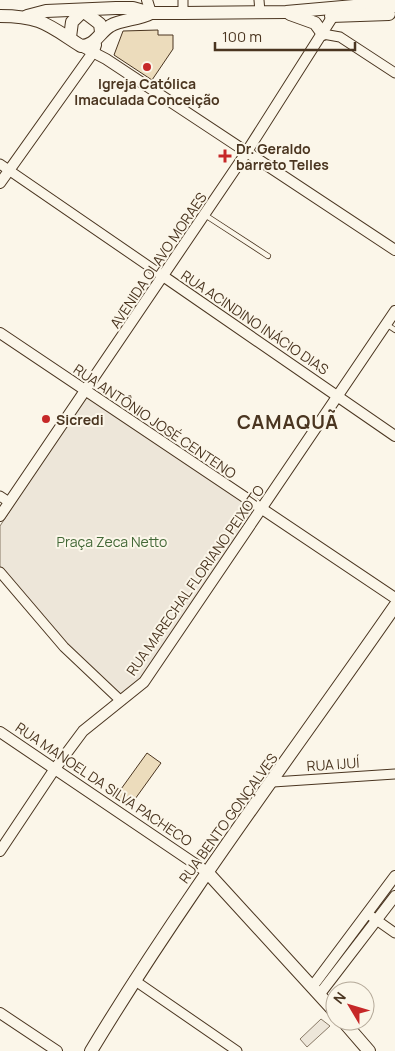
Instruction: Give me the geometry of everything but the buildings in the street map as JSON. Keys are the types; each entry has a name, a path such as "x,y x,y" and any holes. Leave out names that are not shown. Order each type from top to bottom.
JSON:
{"main road":[{"path":"286,12 367,3 395,6"},
{"path":"333,16 367,3"},
{"path":"0,16 27,16 46,12 133,8 151,13 183,13 259,6 286,12 315,23 323,34"},
{"path":"83,11 100,24 101,32"},
{"path":"70,37 72,22 83,11"},
{"path":"27,16 54,27 81,46 92,43 101,32 118,22 142,18 151,13"},
{"path":"301,18 395,14"},
{"name":"RUA BENTO GONÇALVES","path":"91,1051 134,980 207,872 395,606"},
{"name":"RUA MANOEL DA SILVA PACHECO","path":"207,872 325,1002"},
{"path":"352,1031 369,1051"}],"street":[{"path":"146,0 151,13"},
{"path":"183,0 183,13"},
{"name":"AVENIDA OLAVO MORAES","path":"0,516 246,153 333,16"},
{"path":"0,183 4,167 94,51 101,32"},
{"path":"323,34 340,37 395,73"},
{"path":"81,46 94,51 395,250"},
{"name":"RUA ACINDINO INÁCIO DIAS","path":"4,167 395,436"},
{"name":"RUA MARECHAL FLORIANO PEIXOTO","path":"0,851 54,770 83,731 144,682 338,396 391,327 395,311"},
{"name":"RUA ANTÔNIO JOSÉ CENTENO","path":"0,333 85,392 395,598"},
{"path":"0,496 9,502"},
{"path":"0,572 64,647 120,700"},
{"name":"RUA MANOEL DA SILVA PACHECO","path":"0,732 207,872"},
{"name":"RUA IJUÍ","path":"272,782 395,774"},
{"path":"315,991 395,876"},
{"path":"315,991 378,921 395,896"},
{"path":"368,914 395,932"},
{"path":"134,980 237,1051"},
{"path":"0,1013 57,1051"}],"lane":[{"path":"204,215 268,256"}],"green space":[{"name":"Praça Zeca Netto","path":"85,395 258,510 140,680 121,696 65,644 0,571 0,526"},
{"path":"321,1019 325,1022 325,1031 307,1047 300,1039"}],"place":[{"name":"Igreja Católica Imaculada Conceição","path":"147,67"},
{"name":"Dr. Geraldo barreto Telles","path":"225,156"},
{"name":"Sicredi","path":"46,419"}],"district":[{"name":"CAMAQUÃ","path":"288,422"}]}
